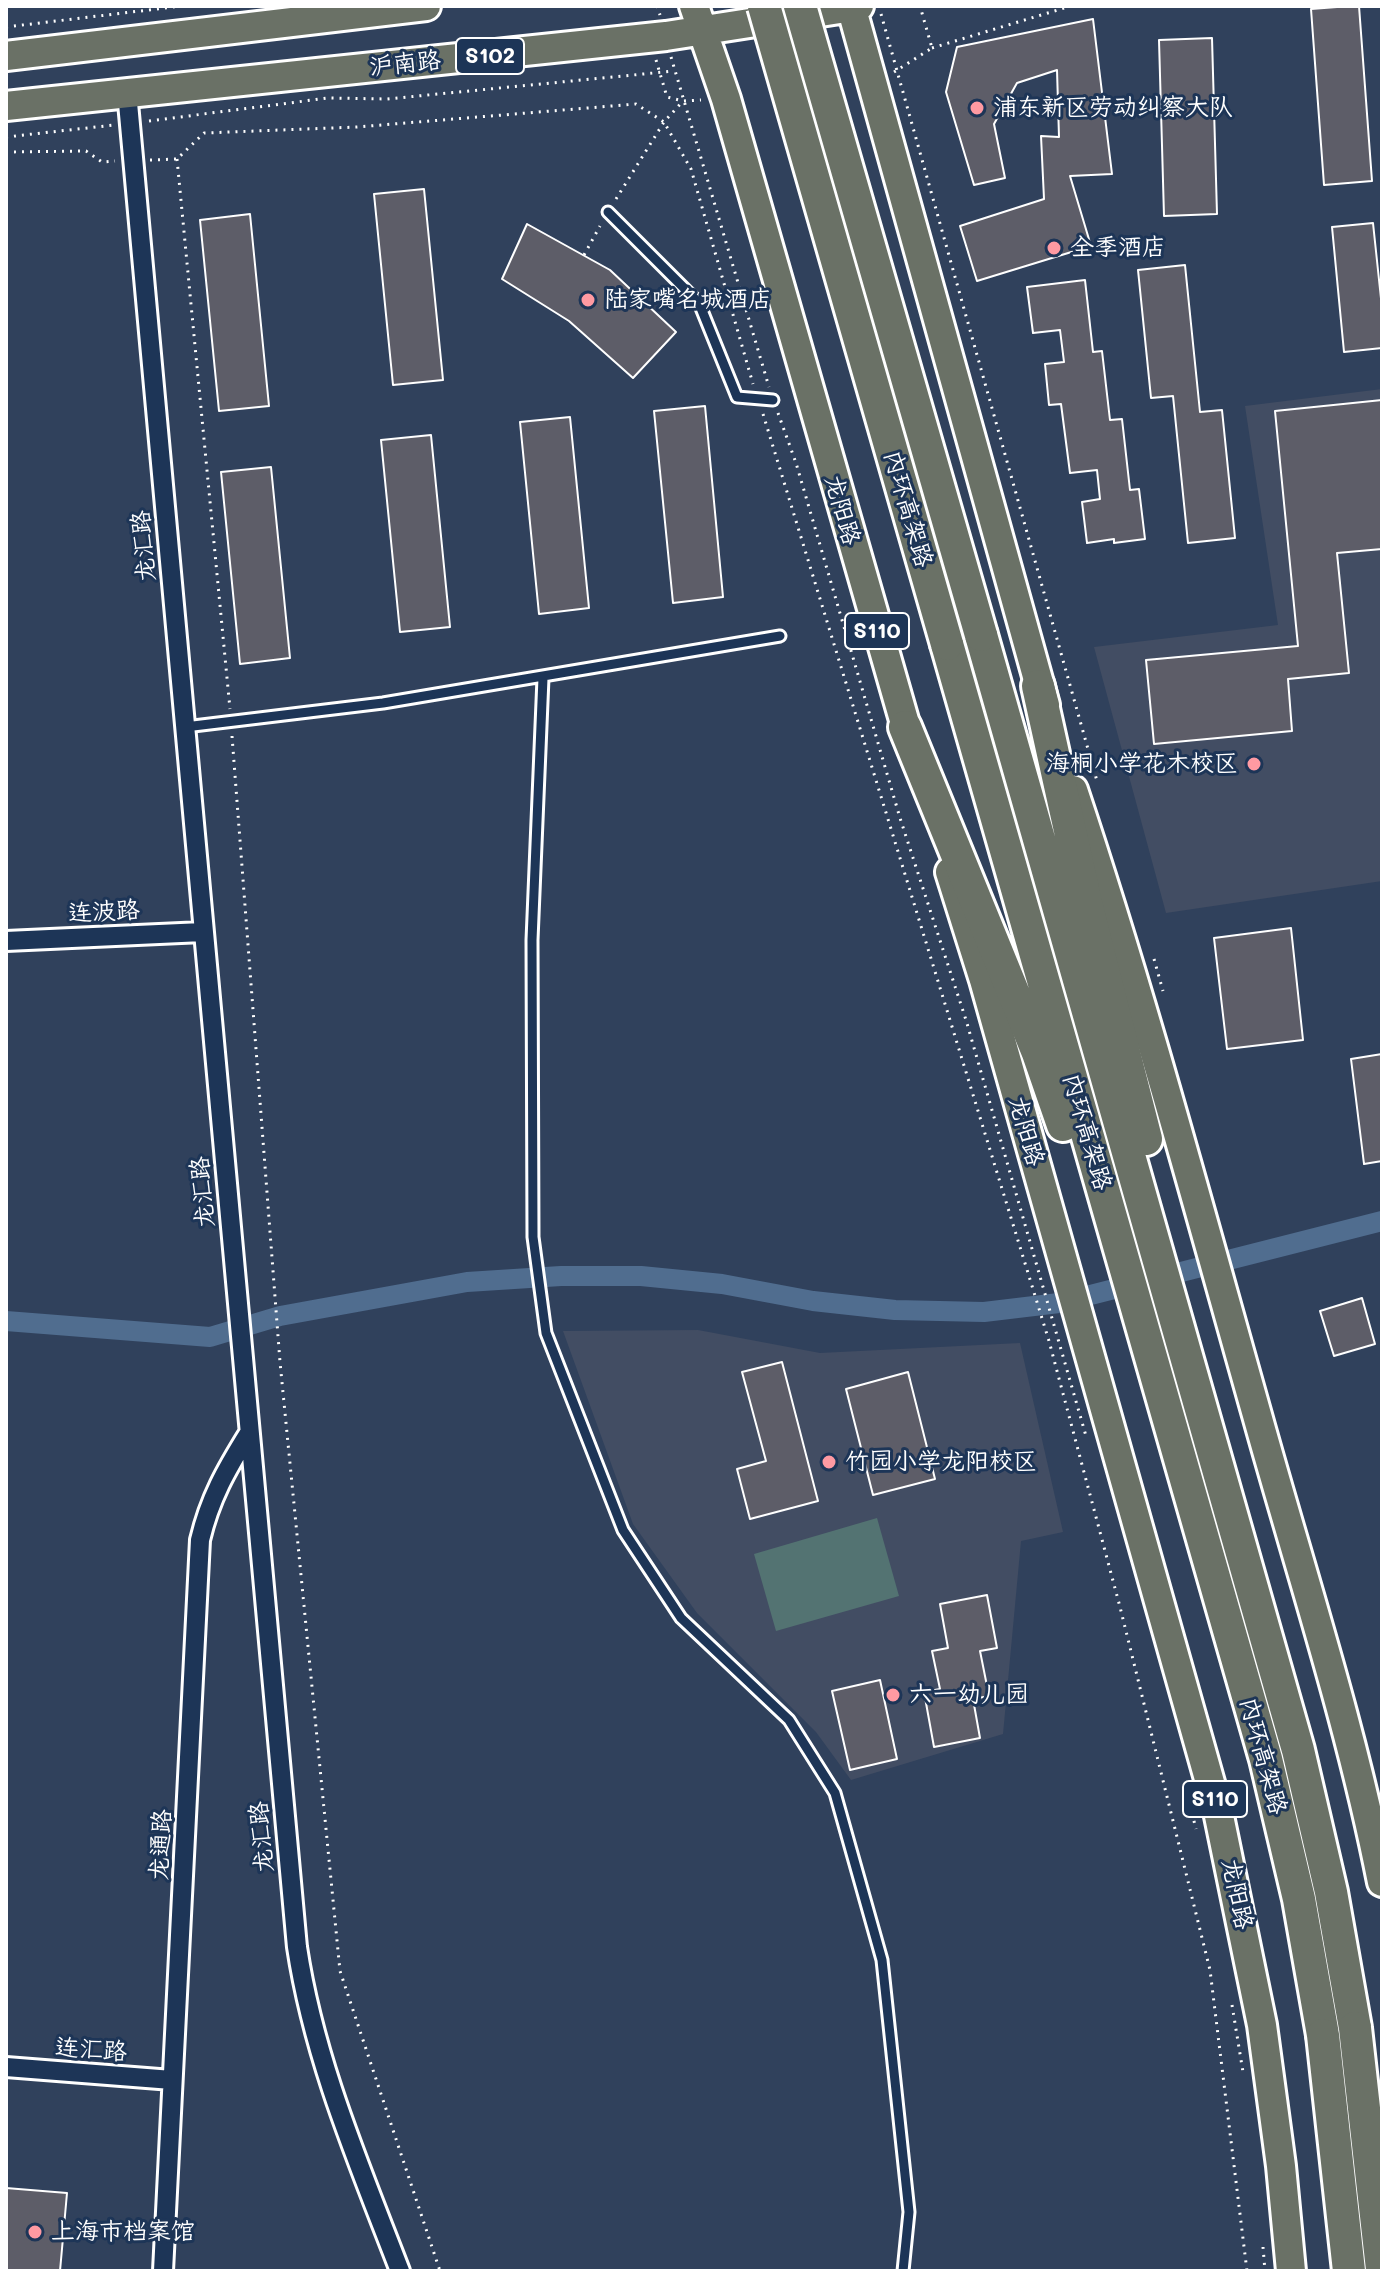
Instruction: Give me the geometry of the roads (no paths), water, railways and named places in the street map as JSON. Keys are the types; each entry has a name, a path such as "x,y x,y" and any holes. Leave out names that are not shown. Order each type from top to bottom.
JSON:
{"highway":[{"name":"内环高架路","path":"764,6 947,644 1108,1243 1214,1575 1266,1759 1299,1899 1323,2035 1349,2271"},
{"name":"内环高架路","path":"800,6 981,635 1159,1229 1194,1381 1298,1750 1331,1892 1355,2028 1382,2269"},
{"path":"1038,686 1087,907 1130,1071 1159,1229"},
{"path":"905,727 1046,1071 1108,1243"}],"main road":[{"path":"6,56 426,6"},
{"path":"854,7 1038,686 1111,902 1342,1720 1382,1882"},
{"name":"沪南路","path":"6,106 666,36 699,18 854,7"},
{"name":"龙阳路","path":"699,18 726,99 905,727 984,980 1049,1259 1073,1342 1199,1741 1235,1882 1272,2096 1291,2271"}],"street":[{"name":"龙汇路","path":"127,92 291,1892 303,1988 334,2101 400,2271"},
{"name":"连波路","path":"6,941 203,932"},
{"name":"龙通路","path":"163,2271 200,1540 207,1510 219,1482 249,1433"},
{"name":"连汇路","path":"6,2067 172,2080"}],"lane":[{"path":"608,212 699,303 737,397 773,400"},
{"path":"185,727 383,703 780,636"},
{"path":"543,678 532,940 533,1237 546,1333 623,1530 681,1618 789,1720 835,1793 882,1960 909,2212 903,2271"}],"waterway":[{"path":"6,1321 210,1337 280,1316 467,1282 561,1276 641,1276 722,1284 813,1301 895,1310 984,1312 1059,1303 1382,1221"}],"place":[{"name":"浦东新区劳动纠察大队","path":"977,108"},
{"name":"全季酒店","path":"1054,248"},
{"name":"陆家嘴名城酒店","path":"588,300"},
{"name":"海桐小学花木校区","path":"1254,764"},
{"name":"竹园小学龙阳校区","path":"829,1462"},
{"name":"六一幼儿园","path":"893,1695"},
{"name":"上海市档案馆","path":"35,2232"}]}
